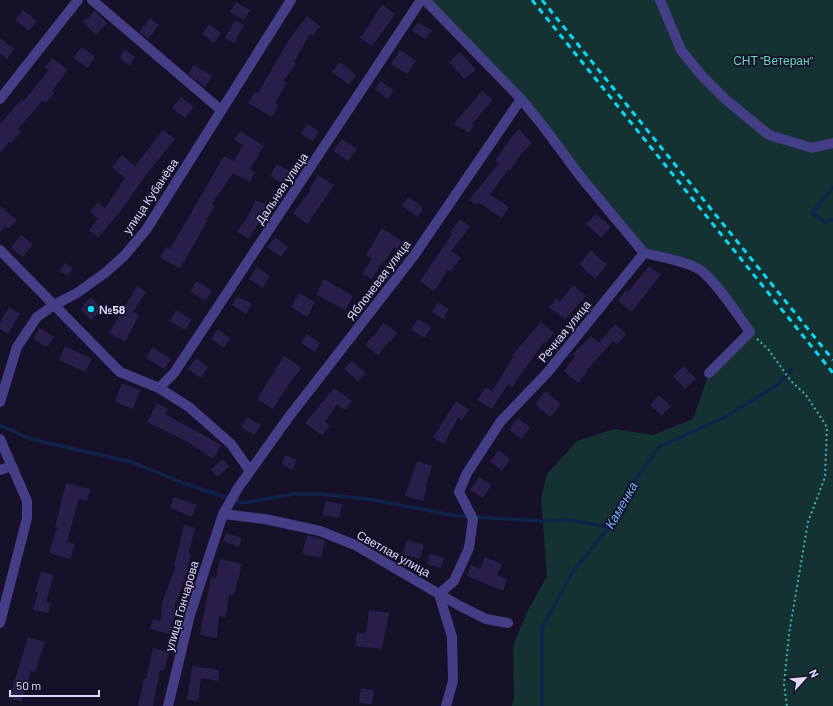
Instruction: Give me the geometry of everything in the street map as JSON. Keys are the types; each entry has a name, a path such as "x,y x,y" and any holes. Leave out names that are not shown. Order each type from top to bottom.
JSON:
{"street":[{"path":"0,99 78,0"},
{"path":"92,0 221,110"},
{"name":"улица Кубанёва","path":"0,402 17,347 37,317 54,305 77,293 105,273 124,256 146,230 291,0"},
{"name":"Дальняя улица","path":"160,388 174,373 421,0"},
{"path":"425,0 521,100 543,126 580,176 644,253 675,260 699,269 716,286 750,332 709,373"},
{"path":"660,0 681,50 702,76 726,100 769,134 812,148 833,143"},
{"name":"Яблоневая улица","path":"238,488 412,257 521,100"},
{"path":"0,250 120,372 160,388 189,407 216,429 231,444 250,471"},
{"name":"Речная улица","path":"439,594 454,581 469,548 472,519 459,492 467,473 501,421 547,373 644,253"},
{"path":"0,439 27,501 27,518 0,623"},
{"path":"0,470 12,466"},
{"name":"улица Гончарова","path":"168,706 190,614 223,514 238,488"},
{"name":"Светлая улица","path":"223,514 265,519 320,531 355,545 439,594 486,619 508,623"},
{"path":"439,594 452,637 453,681 446,706"}],"path":[{"path":"750,332 768,349 791,381 806,395 827,427 825,477 808,522 789,634 784,684 786,706"}],"green space":[{"name":"СНТ \"Ветеран\"","path":"425,0 833,0 833,706 512,706 514,697 513,646 528,610 547,576 541,498 547,474 577,441 614,429 653,435 693,419 709,373 750,332 699,269 644,253 543,126"}],"building":[{"path":"236,2 250,10 244,20 230,12"},
{"path":"382,5 395,14 372,46 360,38"},
{"path":"23,10 37,21 29,31 15,20"},
{"path":"95,11 107,23 96,35 83,22"},
{"path":"307,16 320,26 313,36 310,34 294,62 296,64 283,81 287,83 275,103 279,105 272,117 248,103 255,92 258,93 290,38"},
{"path":"150,18 159,25 148,39 139,32"},
{"path":"235,20 244,25 234,43 225,38"},
{"path":"418,22 432,30 426,39 412,31"},
{"path":"209,24 221,33 214,43 202,34"},
{"path":"0,38 14,49 7,59 0,53"},
{"path":"81,48 84,48 94,56 94,59 87,68 73,57"},
{"path":"124,49 135,57 129,66 120,58"},
{"path":"400,50 416,61 407,74 391,64"},
{"path":"460,52 476,70 464,79 449,62"},
{"path":"52,58 68,70 52,91 54,93 46,103 43,100 18,129 21,132 11,143 9,142 0,153 0,124 22,99 24,101 49,70 45,67"},
{"path":"340,62 356,75 349,85 332,72"},
{"path":"194,65 212,76 205,87 188,74"},
{"path":"381,81 394,91 387,99 375,89"},
{"path":"482,91 493,100 472,124 474,125 469,133 454,124"},
{"path":"181,97 194,107 185,118 172,108"},
{"path":"307,124 319,131 313,141 301,134"},
{"path":"519,129 532,143 521,154 510,171 508,170 490,194 509,207 502,218 478,202 476,205 469,200 499,163 495,161"},
{"path":"163,130 175,139 143,179 120,212 98,237 89,230 98,219 90,212 98,202 105,208 125,178 112,167 122,155 135,166"},
{"path":"240,131 264,146 250,169 255,172 250,182 233,173 212,204 215,206 180,269 160,257 166,247 170,249 224,156 234,161 243,145 234,140"},
{"path":"342,139 357,149 348,161 333,151"},
{"path":"277,164 293,173 286,185 270,176"},
{"path":"318,175 334,185 307,224 293,213 310,191 309,190"},
{"path":"408,197 422,207 422,211 417,217 402,205"},
{"path":"256,200 269,206 249,239 237,232 244,221 245,222"},
{"path":"0,206 17,220 9,229 5,226 0,232"},
{"path":"596,214 611,227 601,238 586,224"},
{"path":"460,219 470,227 451,251 461,258 450,272 448,270 434,291 420,281 452,234 450,232"},
{"path":"382,228 402,241 397,249 394,247 372,279 362,274 372,258 366,255"},
{"path":"21,235 33,244 23,257 11,248"},
{"path":"275,237 288,247 281,257 267,247"},
{"path":"591,250 607,265 595,279 579,264"},
{"path":"65,263 73,269 67,276 59,271"},
{"path":"649,266 661,275 631,312 618,300 626,290 628,292"},
{"path":"257,267 270,276 263,288 249,279"},
{"path":"324,279 353,296 345,310 316,294"},
{"path":"197,281 212,291 205,301 190,291"},
{"path":"573,285 586,296 565,319 549,307 556,298 560,302"},
{"path":"137,286 146,292 133,312 139,315 125,342 109,333"},
{"path":"299,293 315,302 307,317 291,307"},
{"path":"237,296 252,304 246,314 232,305"},
{"name":"№58","path":"91,297 102,309 91,320 81,310 84,304"},
{"path":"438,302 449,309 443,319 432,312"},
{"path":"9,307 20,314 8,334 0,329 0,322"},
{"path":"176,310 191,320 185,330 170,321"},
{"path":"418,319 431,327 425,338 411,330"},
{"path":"541,322 554,333 546,343 544,342 512,387 508,384 492,409 477,400 486,387 492,391 514,356 512,355"},
{"path":"383,323 397,332 392,341 390,340 378,355 365,345 372,336 374,337"},
{"path":"615,324 626,334 617,345 613,341 586,371 587,372 578,383 564,371 575,356 573,354 591,336 599,343"},
{"path":"40,328 54,337 48,346 44,346 33,338"},
{"path":"218,329 230,339 223,348 211,338"},
{"path":"307,334 320,343 315,352 301,343"},
{"path":"65,346 92,359 85,372 59,360"},
{"path":"152,347 171,359 164,369 146,358"},
{"path":"284,356 302,368 291,381 273,409 257,399"},
{"path":"196,358 208,367 201,378 188,369"},
{"path":"352,361 366,373 358,381 344,369"},
{"path":"684,366 696,379 685,389 673,376"},
{"path":"122,383 140,390 133,409 115,402"},
{"path":"334,388 352,401 345,410 337,404 325,422 330,426 322,435 305,423"},
{"path":"545,391 561,404 550,417 535,404"},
{"path":"659,395 671,406 662,416 650,405"},
{"path":"456,401 469,410 462,420 458,417 444,444 433,438"},
{"path":"157,403 168,409 165,414 221,445 213,459 188,442 147,422"},
{"path":"247,417 261,425 254,435 241,427"},
{"path":"518,418 530,427 522,439 509,430"},
{"path":"499,450 510,460 502,471 490,461"},
{"path":"285,455 296,460 293,470 282,465"},
{"path":"223,459 229,466 217,477 211,470"},
{"path":"417,461 432,466 425,487 427,487 423,501 405,496"},
{"path":"479,477 491,485 483,498 470,490"},
{"path":"66,483 90,489 87,501 79,499 67,542 75,544 70,559 49,553 57,528 55,527"},
{"path":"174,497 197,505 192,517 170,508"},
{"path":"325,501 342,504 339,518 323,515"},
{"path":"184,525 195,528 189,553 191,553 186,576 175,604 175,615 169,634 150,629 153,619 161,621 162,602 176,567 174,566"},
{"path":"226,533 242,538 239,547 223,541"},
{"path":"307,535 325,540 321,558 302,554"},
{"path":"407,540 424,545 420,559 402,554"},
{"path":"430,554 444,557 441,568 427,564"},
{"path":"485,557 502,564 497,575 507,579 503,591 467,576 471,565 480,569"},
{"path":"220,559 242,564 234,595 229,594 226,617 219,616 217,638 200,635 211,577 216,578"},
{"path":"41,571 54,575 46,602 51,603 48,613 33,610 38,593 35,592"},
{"path":"369,610 389,613 382,649 355,646 357,632 366,634"},
{"path":"28,637 45,642 35,672 31,671 21,702 9,698"},
{"path":"153,648 169,652 164,671 160,670 153,706 138,706 144,678 146,679"},
{"path":"192,666 219,670 218,681 201,678 198,701 187,700"},
{"path":"361,688 374,690 372,704 359,703"}],"waterway":[{"name":"Каменка","path":"833,187 812,213 825,222 833,220"},
{"name":"Каменка","path":"542,706 542,628 572,573 609,527 633,483 659,447 727,416 777,385 792,369"},
{"path":"0,425 30,439 132,462 183,483 243,503 294,494 320,494 368,499 457,516 542,521 569,520 609,527"}],"railway":[{"path":"532,0 833,373"},
{"path":"542,0 833,360"}],"place":[{"name":"№58","path":"91,309"}]}
